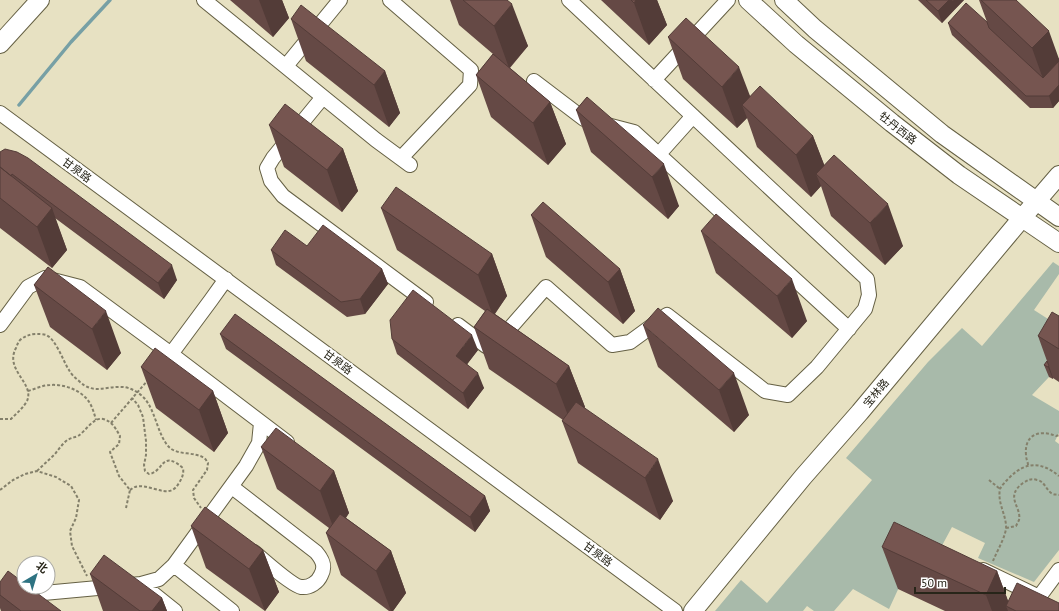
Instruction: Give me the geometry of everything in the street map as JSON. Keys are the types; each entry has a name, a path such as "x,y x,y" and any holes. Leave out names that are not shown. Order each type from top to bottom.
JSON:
{"street":[{"path":"0,44 40,0"},
{"path":"204,0 376,140 406,161 470,85 471,70 390,0"},
{"path":"448,317 486,346 497,343 546,287 612,344 630,342 667,315 765,391 788,395 816,367 865,309 869,295 867,279 570,0"},
{"path":"654,80 728,0"},
{"name":"牡丹西路","path":"748,0 796,44 892,123 959,175 1059,243"},
{"name":"牡丹西路","path":"784,0 815,29 942,134 1059,217"},
{"path":"286,66 333,2"},
{"path":"534,81 584,119 634,132 849,329"},
{"path":"323,97 273,158 267,168 271,181 283,196 435,308"},
{"name":"甘泉路","path":"0,113 675,611"},
{"path":"659,154 693,116"},
{"name":"宝林路","path":"693,611 803,477 860,412 1059,175"},
{"path":"0,324 28,287 45,278 80,287 171,354 295,449"},
{"path":"171,354 226,279"},
{"path":"0,597 141,584 159,579 174,565 246,466 259,443 261,423"},
{"path":"232,487 316,552 322,559 323,568 321,575 309,586 300,587 245,545"},
{"path":"209,517 221,527"},
{"path":"968,562 1039,597"},
{"path":"174,565 232,611"},
{"path":"1032,611 1039,597 1059,570"},
{"path":"141,584 175,611"}],"path":[{"path":"0,419 11,419 28,400 28,391 13,363 12,354 19,342 26,336 34,334 46,335 56,344 69,371 80,383 91,389 100,390 123,387 137,392 145,399 152,410 165,442 171,449 204,458 208,463 207,470 193,490 194,498 197,504 209,517"},
{"path":"112,423 152,376"},
{"path":"28,391 49,385 62,385 77,390 88,400 96,420"},
{"path":"126,508 130,490 136,486 171,491 180,481 183,473 183,468 172,461 167,461 162,464 156,472 152,474 145,471 146,441 143,417 138,405 132,398"},
{"path":"37,471 70,438 79,435 96,420 102,419 112,423 120,436 118,444 110,452 119,476 130,490"},
{"path":"1028,465 1026,448 1027,443 1034,435 1040,433 1049,433 1056,436 1059,435"},
{"path":"988,572 1006,528 1000,500 1000,489 1004,482 1015,472 1028,465 1038,465 1054,472 1059,476"},
{"path":"0,490 13,480 25,474 37,471 56,477 70,486 79,500 76,518 70,531 72,546 94,589"},
{"path":"1006,528 1016,526 1019,519 1014,502 1015,492 1028,479 1039,480 1044,483 1052,494 1059,495"},
{"path":"989,480 1000,489"}],"green space":[{"path":"1053,262 1059,266 1059,274 1034,310 1059,326 1059,363 1049,377 1032,395 1059,411 1059,433 1055,441 1059,444 1059,550 1034,582 978,558 985,543 952,527 938,553 919,544 889,609 853,589 834,611 814,611 807,606 803,611 715,611 741,580 767,603 872,480 846,458 928,362 962,328 982,346"}],"building":[{"path":"463,0 507,0 512,4 494,26"},
{"path":"926,0 949,0 938,11"},
{"path":"981,0 1016,0 1049,31 1032,48"},
{"path":"966,3 987,22 989,28 1043,78 1059,61 1059,85 1049,96 1026,96 948,23"},
{"path":"301,5 385,71 374,85 291,19"},
{"path":"686,18 739,67 722,87 668,37"},
{"path":"493,54 550,102 533,123 476,75"},
{"path":"760,86 813,136 796,155 742,105"},
{"path":"587,97 664,164 652,177 576,110"},
{"path":"285,104 343,149 327,170 269,125"},
{"path":"5,149 17,152 28,158 172,265 158,283 12,174 11,176 0,167 0,152"},
{"path":"834,155 888,204 870,223 816,174"},
{"path":"0,167 52,208 37,227 0,198"},
{"path":"396,187 492,254 478,275 381,208"},
{"path":"543,202 620,269 608,282 531,215"},
{"path":"716,214 792,279 777,296 701,231"},
{"path":"323,225 382,269 360,299 341,302 271,250 285,230 307,246"},
{"path":"48,267 106,311 92,329 34,285"},
{"path":"413,290 472,335 456,356 478,373 463,393 392,339 390,320"},
{"path":"658,308 734,373 719,390 643,325"},
{"path":"487,309 569,366 556,384 474,327"},
{"path":"1052,312 1059,316 1059,349 1038,336"},
{"path":"235,314 485,496 470,517 220,334"},
{"path":"155,348 213,391 199,410 141,367"},
{"path":"1047,361 1049,366 1048,367 1044,365"},
{"path":"576,402 658,459 645,478 562,421"},
{"path":"276,428 334,471 320,491 261,447"},
{"path":"205,507 263,550 249,569 191,526"},
{"path":"340,514 391,551 376,571 326,533"},
{"path":"894,522 997,571 986,595 882,547"},
{"path":"104,555 162,598 152,611 140,611 90,574"},
{"path":"8,571 16,577 16,595 40,595 61,611 21,611 0,595 0,582"},
{"path":"1017,583 1059,603 1059,611 1016,611 1006,606"}],"waterway":[{"path":"19,105 71,42 110,0"}]}
